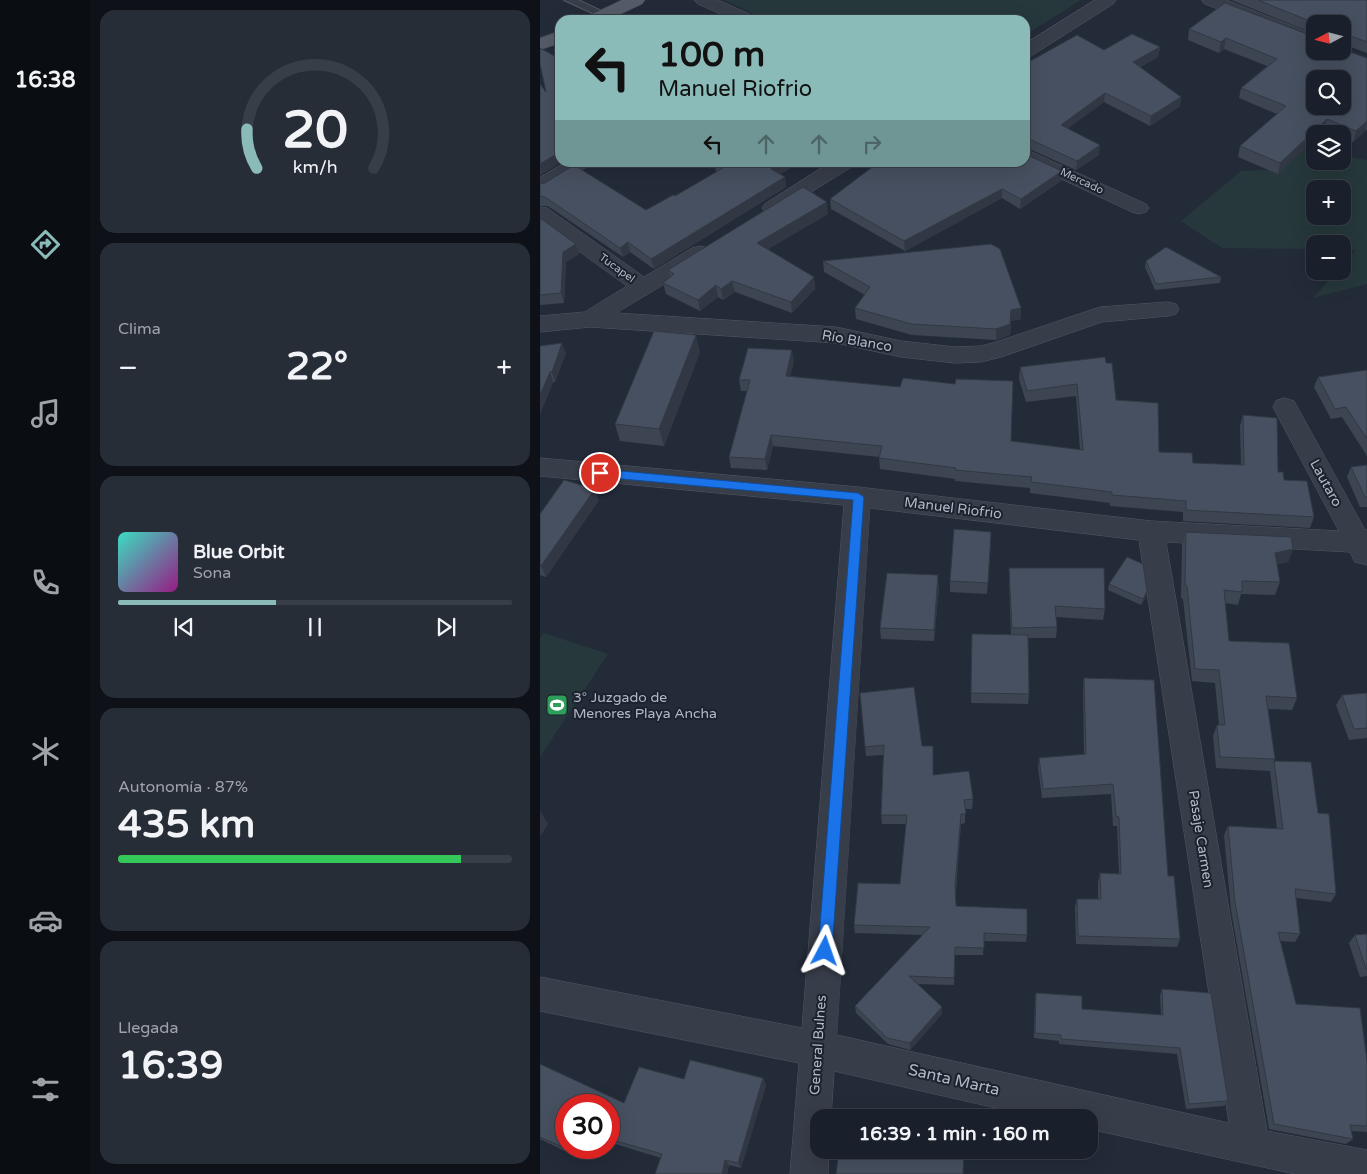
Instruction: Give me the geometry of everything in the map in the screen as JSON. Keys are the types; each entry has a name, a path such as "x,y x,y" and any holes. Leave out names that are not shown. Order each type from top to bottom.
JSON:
{"main road":[{"path":"603,15 636,0"},
{"path":"540,46 555,38"}],"street":[{"path":"704,0 737,15"},
{"path":"1030,49 1107,0"},
{"path":"1211,0 1306,37"},
{"name":"Mercado","path":"1030,157 1138,208"},
{"path":"540,187 573,167"},
{"path":"753,220 838,167"},
{"name":"Tucapel","path":"542,214 643,287 590,319"},
{"path":"643,287 719,240"},
{"name":"Río Blanco","path":"540,324 590,319 836,335 901,349 955,355 981,354 1001,349 1100,315 1168,309"},
{"name":"Lautaro","path":"1285,407 1364,547"},
{"name":"Manuel Riofrio","path":"540,467 858,497 1151,531 1364,547"},
{"name":"General Bulnes","path":"809,1174 858,497"},
{"name":"Pasaje Carmen","path":"1151,531 1251,1147"},
{"name":"Santa Marta","path":"540,994 818,1049 1251,1147 1367,1169"}],"lane":[{"path":"570,0 596,15"}],"shaded area":[{"path":"724,0 1081,0 1030,32 1030,15 756,15"},
{"path":"1295,148 1306,150 1306,170 1351,170 1351,157 1367,160 1367,284 1313,298 1329,280 1351,280 1351,256 1356,250 1351,250 1351,235 1306,235 1306,249 1222,248 1181,221 1241,171 1269,170 1278,173"},
{"name":"3° Juzgado de Menores Playa Ancha","path":"544,633 608,654 540,757 540,638"}],"building":[{"path":"1258,0 1367,0 1367,42 1351,36 1351,15 1306,15 1306,20"},
{"path":"1225,3 1306,34 1306,60 1351,60 1351,52 1367,58 1367,121 1356,131 1351,129 1351,125 1342,125 1327,119 1321,125 1306,125 1306,139 1280,163 1240,146 1286,106 1241,88 1277,59 1226,38 1221,42 1189,29"},
{"path":"1132,34 1160,47 1133,62 1181,97 1151,116 1105,93 1061,125 1100,145 1077,161 1030,139 1030,61 1077,35 1104,50"},
{"path":"540,48 555,56 555,155 540,164 540,84 546,92 540,64"},
{"path":"1030,156 1062,171 1021,199 1002,189 904,241 830,199 872,167 1030,167"},
{"path":"571,167 577,167 646,210 673,195 675,196 723,168 722,167 774,167 771,169 785,177 651,259 628,242 620,248 545,197 540,196 540,184 545,183"},
{"path":"803,187 827,202 757,243 814,277 791,302 732,281 721,289 716,285 698,300 663,283 674,274 668,270"},
{"path":"540,218 576,244 563,252 561,293 540,295"},
{"path":"991,244 1000,249 1021,308 1011,310 1010,324 996,329 911,324 855,308 870,287 823,261"},
{"path":"1166,247 1221,277 1156,284 1146,261"},
{"path":"654,331 696,335 659,429 615,424"},
{"path":"562,343 552,372 550,372 540,395 540,346"},
{"path":"748,348 792,350 786,376 900,387 903,378 955,384 956,379 1013,381 1011,441 1083,450 1077,384 1027,391 1020,367 1105,357 1106,363 1112,363 1116,400 1158,403 1159,452 1192,453 1193,463 1244,465 1243,415 1277,418 1278,472 1283,472 1284,480 1307,481 1314,517 1186,510 1186,501 1112,495 1112,492 1031,482 1032,477 955,470 956,468 879,458 882,446 771,435 765,459 729,457 750,380 739,380"},
{"path":"1367,370 1367,439 1346,407 1335,409 1318,377"},
{"path":"1367,465 1367,497 1365,497 1351,467"},
{"path":"564,480 595,489 541,566 540,514"},
{"path":"954,529 991,532 988,583 950,581"},
{"path":"1186,532 1291,537 1293,549 1275,553 1280,582 1242,581 1242,592 1224,590 1229,641 1289,643 1297,698 1266,696 1275,759 1220,757 1217,725 1225,725 1219,670 1195,669 1187,586 1185,585"},
{"path":"1127,557 1143,564 1147,591 1143,599 1109,584"},
{"path":"1009,568 1104,568 1105,609 1055,606 1057,627 1012,628"},
{"path":"887,573 938,575 934,630 880,628"},
{"path":"972,634 1028,635 1029,694 971,693"},
{"path":"1084,678 1154,680 1168,876 1174,876 1180,939 1078,936 1077,899 1101,899 1100,873 1121,874 1119,817 1116,816 1113,784 1043,789 1039,758 1086,754"},
{"path":"914,687 922,746 933,746 933,775 969,771 973,799 964,800 966,814 961,814 955,886 956,906 1027,909 1027,935 984,933 984,948 955,947 954,978 909,976 942,1007 910,1043 887,1038 855,1006 930,927 854,925 858,883 900,884 907,815 881,815 884,745 865,747 860,693"},
{"path":"1367,693 1367,728 1354,729 1342,695"},
{"path":"1274,761 1311,762 1318,813 1329,814 1336,894 1295,889 1300,934 1278,932 1296,1004 1360,1008 1367,1061 1367,1126 1350,1125 1353,1139 1274,1124 1235,902 1228,826 1283,829"},
{"path":"1367,934 1367,969 1366,969 1355,935"},
{"path":"1162,989 1211,993 1228,1101 1189,1104 1180,1048 1061,1039 1061,1035 1035,1033 1036,993 1082,996 1082,1009 1163,1015"},
{"path":"690,1060 763,1078 738,1163 725,1160 722,1174 655,1174 662,1154 620,1142 620,1101 624,1103 639,1067 684,1079"},
{"path":"540,1064 605,1094 555,1094 555,1144 540,1137"},
{"path":"838,1159 964,1159 963,1174 836,1174"}],"place":[{"name":"3° Juzgado de Menores Playa Ancha","path":"557,705"}],"route":[{"path":"600,473 858,497 825,951"}]}
